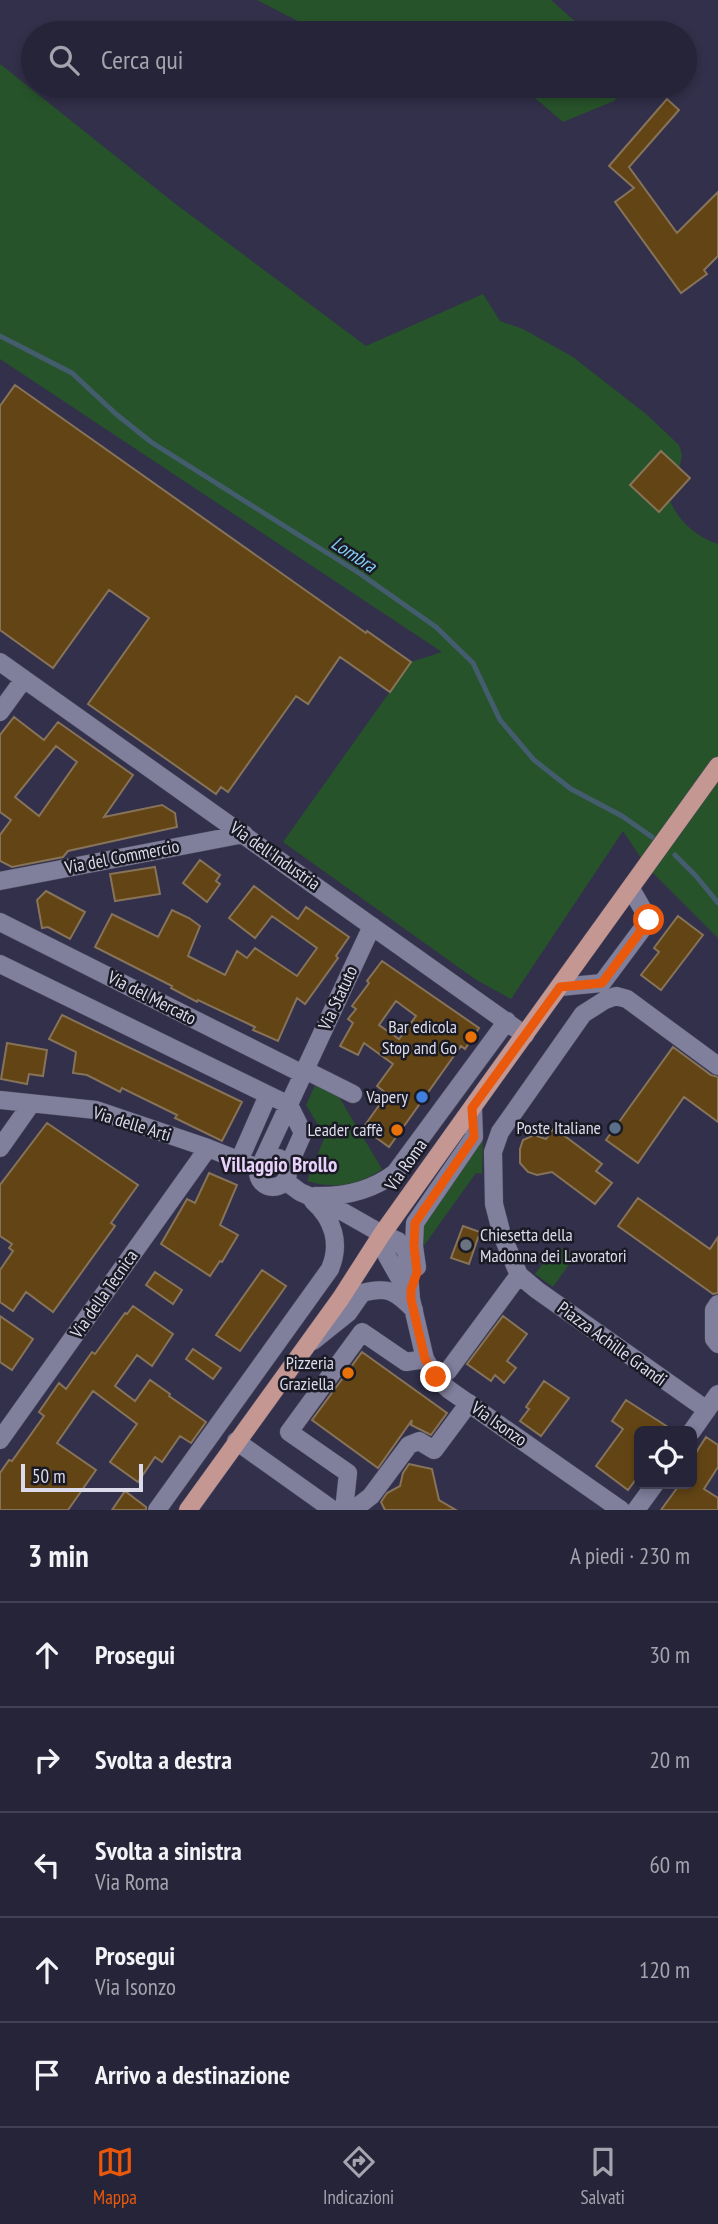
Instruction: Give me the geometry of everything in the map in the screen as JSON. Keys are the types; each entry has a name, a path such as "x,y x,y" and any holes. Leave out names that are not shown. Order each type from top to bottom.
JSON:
{"main road":[{"name":"Via Roma","path":"188,1510 341,1298 382,1234 718,766"}],"street":[{"name":"Via dell'Industria","path":"0,662 525,1035"},
{"path":"0,712 24,679"},
{"name":"Via del Commercio","path":"0,881 244,834"},
{"path":"560,987 602,983 649,920 631,889"},
{"name":"Via del Mercato","path":"0,922 304,1072"},
{"name":"Via Statuto","path":"261,1164 372,926"},
{"name":"Via del Mercato","path":"0,964 289,1105"},
{"path":"436,1377 448,1371 519,1275 502,1235 494,1204 493,1153 500,1132 583,1014 616,996 626,999 718,1066"},
{"name":"Via Roma","path":"308,1196 329,1197 373,1188 385,1181 402,1165 507,1021"},
{"path":"304,1072 353,1094"},
{"path":"239,1161 268,1095"},
{"name":"Via delle Arti","path":"0,1100 96,1110 239,1161 261,1164"},
{"path":"0,1148 31,1104"},
{"path":"157,1510 330,1269 335,1258 334,1231 328,1217 286,1174 278,1157 268,1157 261,1164 259,1178 266,1186 277,1187 286,1174 303,1133 289,1105"},
{"name":"Via Isonzo","path":"412,1300 417,1272 415,1223 474,1137 472,1108"},
{"name":"Via della Tecnica","path":"0,1440 208,1149"},
{"path":"308,1196 338,1209 382,1234"},
{"name":"Via Isonzo","path":"382,1234 398,1241 406,1251 412,1300 425,1359 436,1377 621,1510"},
{"name":"Piazza Achille Grandi","path":"519,1275 706,1410"},
{"path":"304,1348 348,1313 362,1293 378,1289 412,1300"},
{"path":"718,1304 714,1310 714,1339 718,1344"},
{"path":"344,1510 348,1473 289,1432 362,1332 406,1362 425,1359"},
{"path":"695,1426 718,1394"},
{"path":"353,1510 371,1496 409,1445 419,1441 434,1450 469,1403"},
{"path":"236,1441 333,1510"},
{"path":"636,1510 651,1489"}],"green space":[{"path":"257,0 551,0 575,21 298,21"},
{"path":"0,64 21,81 21,98 43,98 173,202 366,346 483,294 500,321 523,329 573,357 646,414 679,445 682,455 680,465 668,496 676,512 687,526 718,544 718,938 647,867 623,831 511,999 475,979 283,842 411,662 442,652 0,359"},
{"path":"535,98 616,98 614,101 563,122"},
{"path":"316,1083 336,1092 382,1169 364,1179 346,1184 327,1185 307,1181 325,1136 306,1105"},
{"path":"483,1136 482,1174 476,1173 423,1247 424,1226 430,1209"},
{"path":"563,1248 575,1256 553,1287 535,1274 552,1252"}],"building":[{"path":"667,99 679,110 629,167 677,233 718,192 718,256 704,270 707,274 681,293 615,202 634,188 609,166"},
{"path":"15,385 411,662 390,692 340,657 308,704 296,696 228,792 221,787 216,794 88,704 149,618 109,590 53,668 0,630 0,406"},
{"path":"661,451 690,478 659,512 630,485"},
{"path":"14,717 44,740 58,722 133,775 104,817 162,805 175,813 177,827 68,851 63,857 12,867 0,861 0,835 11,820 0,812 0,735","holes":["56,746 77,762 39,816 15,797"]},
{"path":"200,860 220,875 216,881 220,884 207,902 183,883"},
{"path":"155,867 160,894 115,901 110,874"},
{"path":"254,886 298,919 306,907 349,937 336,956 338,958 305,1004 297,998 278,1041 253,1030 255,1027 198,1000 197,1002 171,988 172,986 95,947 112,914 158,937 172,910 200,926 188,956 225,975 237,951 247,958 255,948 297,976 317,948 272,916 255,938 229,918"},
{"path":"46,891 85,912 70,939 48,927 42,928 37,900"},
{"path":"678,916 703,935 661,990 641,975 659,952 654,948"},
{"path":"382,961 479,1028 465,1049 461,1046 389,1147 363,1128 387,1094 377,1086 393,1064 364,1043 358,1055 340,1046 353,1023 348,1019 356,1009 352,1006 369,983 367,981","holes":["396,1001 416,1016 399,1039 379,1025"]},
{"path":"62,1015 242,1102 222,1141 122,1088 120,1092 87,1075 73,1073 76,1052 49,1039"},
{"path":"7,1043 47,1050 43,1076 29,1074 27,1084 1,1079"},
{"path":"673,1047 711,1075 718,1077 718,1122 684,1097 638,1163 606,1140"},
{"path":"47,1123 138,1185 111,1223 115,1226 53,1312 26,1292 13,1311 0,1302 0,1270 13,1251 9,1248 12,1244 0,1236 0,1185"},
{"path":"554,1128 602,1164 596,1171 612,1183 595,1204 552,1172 537,1175 528,1172 520,1163 523,1140 534,1135 546,1139"},
{"path":"209,1173 237,1185 220,1225 238,1235 210,1276 161,1244 187,1199 195,1203"},
{"path":"638,1198 710,1249 718,1237 718,1293 713,1294 618,1226"},
{"name":"Chiesetta della Madonna dei Lavoratori","path":"463,1226 480,1232 469,1264 451,1258"},
{"path":"262,1270 286,1286 240,1351 216,1335"},
{"path":"155,1272 182,1290 173,1304 146,1285"},
{"path":"133,1306 173,1334 152,1366 137,1355 115,1386 135,1401 150,1380 206,1422 191,1443 180,1436 162,1462 155,1457 138,1482 110,1462 137,1424 93,1391 57,1443 96,1470 68,1510 0,1510 0,1473 9,1460 12,1461 44,1416 39,1412 59,1383 66,1389 92,1352 95,1354"},
{"path":"0,1316 33,1339 12,1370 0,1362"},
{"path":"503,1316 527,1334 507,1361 516,1368 504,1383 495,1375 491,1381 467,1364"},
{"path":"193,1349 221,1368 213,1379 186,1359"},
{"path":"362,1352 447,1413 431,1435 411,1425 412,1420 378,1468 312,1420"},
{"path":"544,1381 569,1398 541,1436 520,1421"},
{"path":"626,1400 666,1426 634,1426 634,1482 628,1490 596,1466 623,1429 612,1421"},
{"path":"706,1437 718,1445 718,1467 704,1489 718,1498 718,1510 661,1510 676,1489 697,1489 697,1451"},
{"path":"409,1464 432,1469 439,1500 456,1510 385,1510 381,1502 387,1493 400,1486 403,1473"},
{"path":"125,1491 146,1507 146,1510 112,1510"}],"waterway":[{"name":"Lombra","path":"0,336 72,373 151,442 359,573 436,627 473,663 500,720 534,760 571,789 622,816 652,837"},
{"name":"Lombra","path":"675,855 718,903"}],"place":[{"name":"Bar edicola Stop and Go","path":"471,1037"},
{"name":"Vapery","path":"422,1097"},
{"name":"Poste Italiane","path":"615,1128"},
{"name":"Leader caffè","path":"397,1130"},
{"name":"Chiesetta della Madonna dei Lavoratori","path":"466,1245"},
{"name":"Pizzeria Graziella","path":"348,1373"}],"district":[{"name":"Villaggio Brollo","path":"279,1165"}],"route":[{"path":"436,1377 425,1359 411,1299 417,1272 415,1223 474,1137 472,1108 560,987 602,983 649,920"}]}
